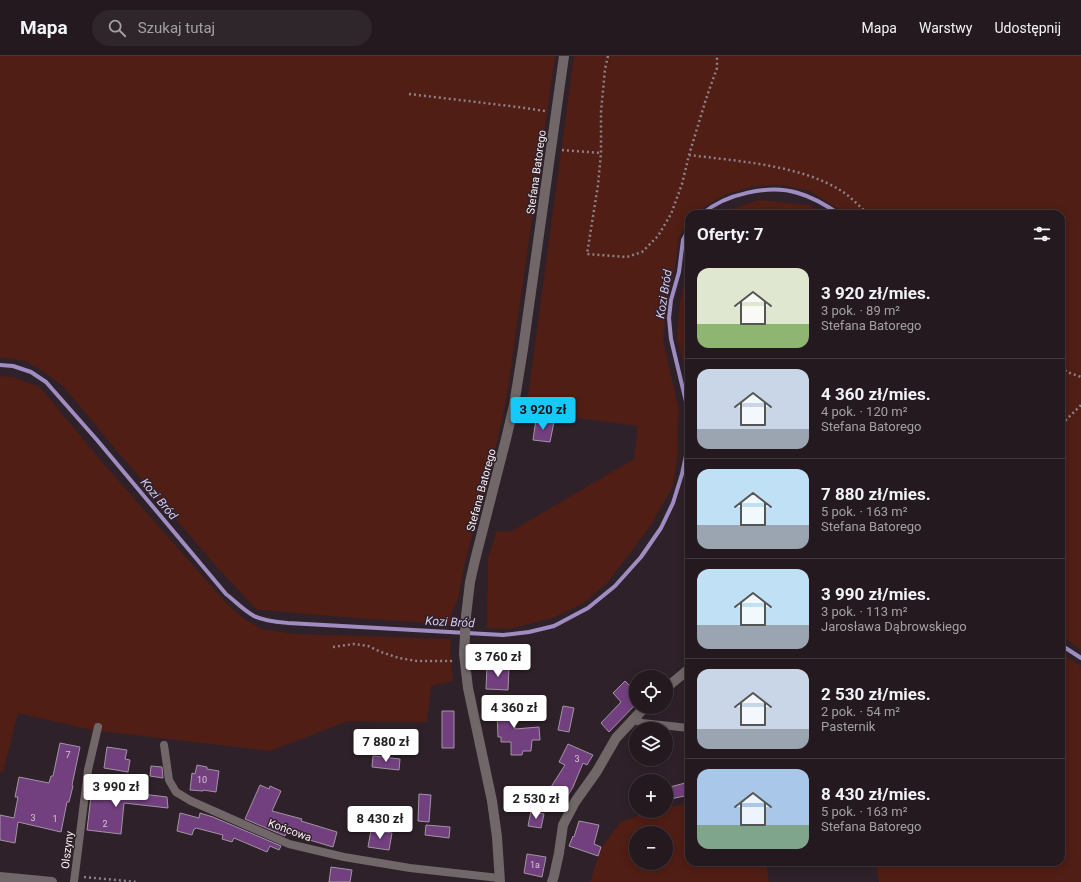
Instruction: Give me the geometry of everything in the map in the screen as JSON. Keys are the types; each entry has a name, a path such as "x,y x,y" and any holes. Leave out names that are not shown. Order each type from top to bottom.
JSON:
{"street":[{"name":"Stefana Batorego","path":"500,880 497,837 492,801 468,688 464,658 466,616 470,582 475,560 514,405 564,56"},
{"path":"673,682 685,671"},
{"path":"552,882 559,853 563,825 575,802 597,771 616,738 638,714"},
{"path":"0,877 52,882"}],"lane":[{"path":"633,719 642,723 685,728"},
{"name":"Olszyny","path":"75,879 88,770 98,727"},
{"name":"Końcowa","path":"164,745 169,780 176,792 191,801 290,844 344,857 410,868 500,880"}],"path":[{"path":"608,56 604,69 601,112 601,153 598,186 587,254 627,257 642,252 658,236 671,214 682,184 706,98 717,68 717,56"},
{"path":"409,94 556,113"},
{"path":"551,150 601,153"},
{"path":"689,155 784,169 819,179 843,192 863,210"},
{"path":"1065,371 1081,377"},
{"path":"1065,421 1081,405"},
{"path":"333,647 354,644 368,646 393,656 411,660 464,658"},
{"path":"75,879 137,882"}],"shaded area":[{"path":"0,56 555,56 506,401 493,460 464,566 458,599 452,612 451,625 256,609 217,567 63,386 26,361 0,357"},
{"path":"574,56 1081,56 1081,650 1065,638 1065,210 840,210 810,191 782,185 756,186 726,194 700,210 685,210 685,227 679,237 674,272 667,302 663,340 679,411 677,430 678,452 673,486 651,525 608,582 584,603 553,618 509,629 487,628 488,558 497,531 510,532 634,459 638,426 526,411"},
{"path":"759,200 809,205 816,210 729,210"},
{"path":"685,279 685,368 677,339 680,302"},
{"path":"0,376 13,377 40,387 103,463 228,605 243,618 261,629 294,634 451,639 450,653 453,681 431,686 427,722 348,721 270,751 92,730 18,713 3,772 0,771"},
{"path":"1065,656 1081,666 1081,882 879,882 877,866 1065,866"},
{"path":"685,804 685,866 767,866 769,882 590,882 601,848 621,822 631,818 673,818 673,806"}],"building":[{"path":"536,419 554,422 550,442 533,440"},
{"path":"487,666 509,667 508,690 486,689"},
{"path":"625,681 629,685 629,711 609,732 601,723 621,702 613,693"},
{"path":"499,697 512,697 512,723 515,723 515,729 539,727 540,740 532,740 531,751 523,751 522,755 511,755 511,742 501,742 501,737 498,737 497,712 499,712"},
{"path":"563,706 574,708 569,732 558,730"},
{"path":"442,711 454,711 454,748 442,748"},
{"path":"60,743 80,747 73,786 69,802 67,802 61,832 18,822 15,843 0,840 0,815 14,818 18,797 15,797 19,777 49,783 51,776 53,776"},
{"path":"568,744 593,755 587,765 583,763 573,787 565,800 549,790 565,765 559,762"},
{"path":"107,747 127,750 125,759 130,760 128,772 104,768"},
{"path":"373,756 400,759 399,770 372,767"},
{"path":"197,765 207,767 207,769 219,771 216,792 190,790 192,773 195,774"},
{"path":"151,766 162,767 163,778 150,776"},
{"path":"685,783 685,796 673,798 673,786"},
{"path":"260,785 269,789 270,786 281,791 272,811 302,819 301,821 337,832 333,847 286,833 285,836 245,819"},
{"path":"92,788 167,797 168,808 124,803 121,834 87,830"},
{"path":"419,794 431,795 429,822 418,821"},
{"path":"531,811 544,814 541,828 528,826"},
{"path":"180,813 199,818 200,813 213,817 281,846 279,850 270,846 267,852 234,838 232,842 222,839 223,835 196,828 194,829 192,835 177,831"},
{"path":"579,821 599,825 594,844 601,847 598,856 569,846 573,836 574,837"},
{"path":"426,825 450,827 449,838 425,835"},
{"path":"371,830 392,833 389,850 368,847"},
{"path":"527,854 546,857 542,877 524,873"},
{"path":"331,867 352,870 350,882 329,882"}],"waterway":[{"name":"Kozi Bród","path":"708,210 735,196 761,190 786,190 798,193 833,210"},
{"name":"Kozi Bród","path":"685,236 683,240 679,272 671,300 669,318 671,339 685,397"},
{"name":"Kozi Bród","path":"0,365 13,366 31,372 46,382 97,440 226,594 254,616 275,622 503,635 529,632 554,626 588,608 615,586 641,557 661,528 673,503 685,460"},
{"name":"Kozi Bród","path":"1065,648 1081,658"}]}
